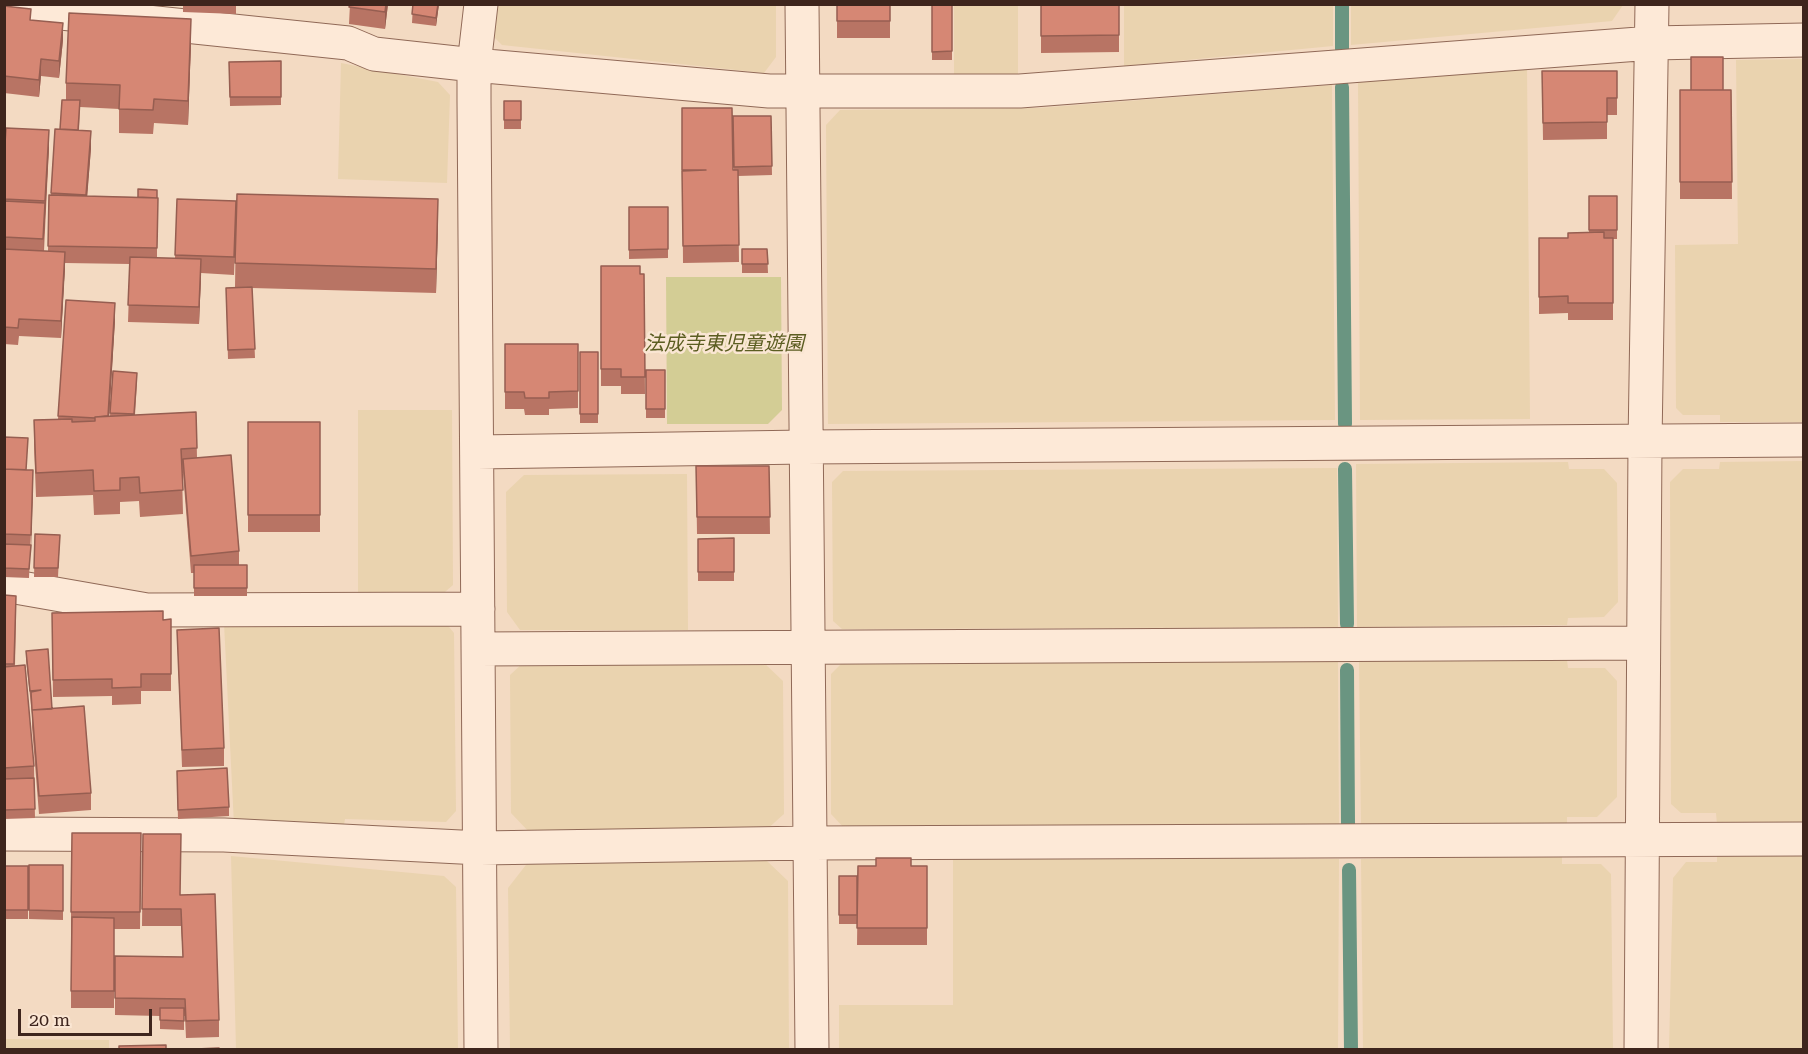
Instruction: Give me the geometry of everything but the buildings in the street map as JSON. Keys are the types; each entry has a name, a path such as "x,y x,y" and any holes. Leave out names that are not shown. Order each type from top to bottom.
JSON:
{"street":[{"path":"481,4 474,65 482,1050"},
{"path":"802,4 812,1050"},
{"path":"1641,1050 1645,443 1652,4"},
{"path":"4,7 348,43 374,54 474,65 769,91 1020,91 1652,43 1803,40"},
{"path":"477,452 805,447 1645,443 1803,440"},
{"path":"4,585 147,610 478,609"},
{"path":"478,649 1644,643"},
{"path":"4,834 224,835 480,848 810,843 1803,839"}],"shaded area":[{"path":"1623,4 1612,21 1351,45 1351,5"},
{"path":"491,5 776,5 776,57 764,73 502,45 488,31"},
{"path":"954,5 1018,5 1018,75 954,75"},
{"path":"1124,5 1333,5 1333,46 1124,66"},
{"path":"1803,59 1803,422 1720,422 1720,415 1683,415 1676,408 1675,245 1738,244 1736,60"},
{"path":"341,63 438,82 450,95 447,183 338,179"},
{"path":"1527,66 1530,419 1360,420 1358,80"},
{"path":"1332,85 1335,420 828,424 826,125 840,110 1039,108"},
{"path":"358,410 452,410 453,585 438,598 358,598"},
{"path":"1803,461 1803,824 1717,825 1716,813 1681,813 1671,804 1670,482 1683,469 1719,469 1720,462"},
{"path":"1568,462 1569,469 1604,469 1617,483 1618,602 1604,617 1568,618 1567,625 1357,627 1356,464"},
{"path":"1337,468 1338,627 842,629 833,621 832,482 843,471"},
{"path":"687,474 688,630 520,630 507,612 506,492 524,475"},
{"path":"445,622 454,633 456,811 446,822 345,819 344,825 234,825 224,623"},
{"path":"1567,660 1568,668 1605,668 1617,681 1617,797 1597,817 1567,817 1567,825 1361,826 1359,661"},
{"path":"1338,661 1339,827 845,829 831,814 831,674 841,664"},
{"path":"763,662 783,681 784,814 765,831 530,833 511,813 510,675 523,663"},
{"path":"231,856 444,876 456,887 458,1049 236,1049"},
{"path":"1562,856 1562,864 1601,864 1611,874 1613,1049 1363,1049 1361,859"},
{"path":"1717,856 1803,856 1803,1049 1669,1049 1673,878 1686,862 1717,862"},
{"path":"953,858 1339,859 1338,1049 839,1050 839,1005 953,1005"},
{"path":"529,861 767,861 788,881 789,1049 510,1049 508,888"},
{"path":"5,1039 109,1040 109,1049 5,1049"}],"green space":[{"name":"法成寺東児童遊園","path":"666,277 781,277 782,410 768,424 667,424"}],"waterway":[{"path":"1342,4 1342,49"},
{"path":"1342,87 1345,424"},
{"path":"1345,469 1347,624"},
{"path":"1347,670 1348,824"},
{"path":"1349,870 1351,1050"}]}
